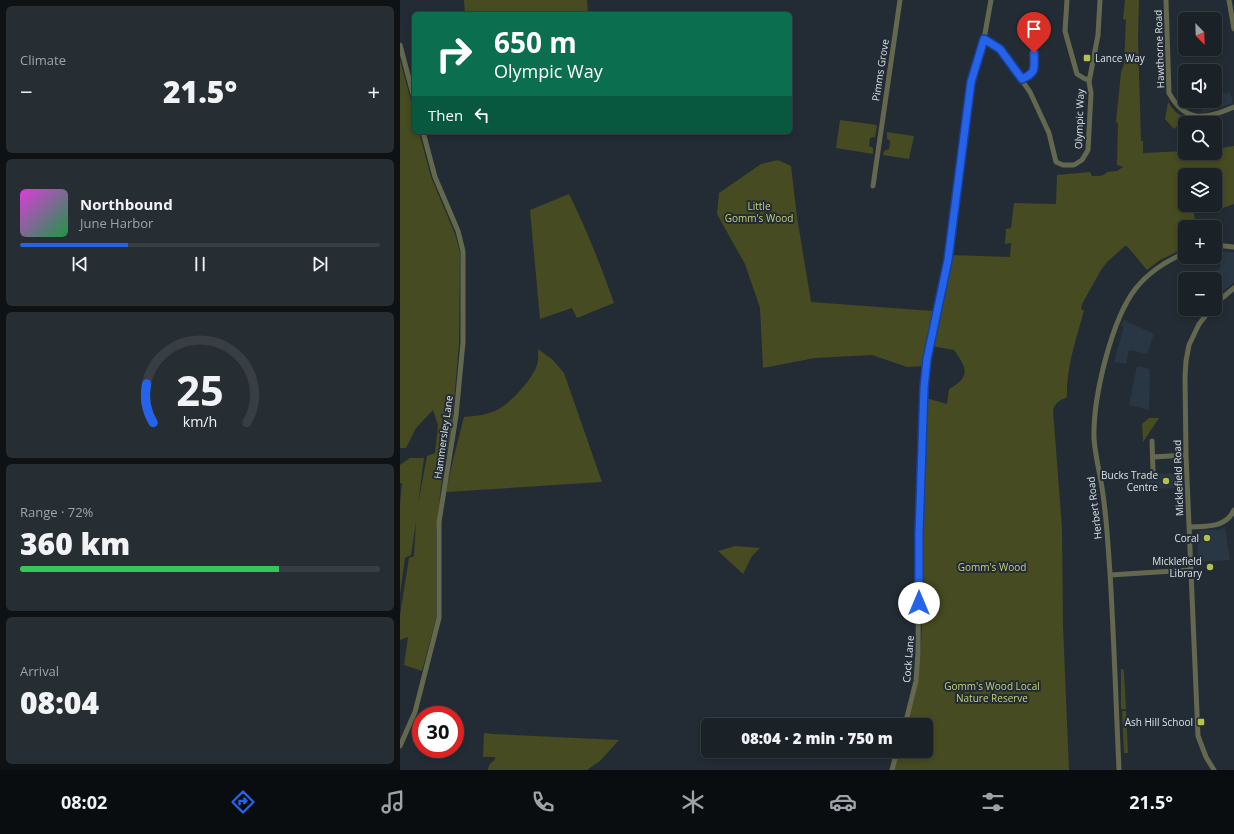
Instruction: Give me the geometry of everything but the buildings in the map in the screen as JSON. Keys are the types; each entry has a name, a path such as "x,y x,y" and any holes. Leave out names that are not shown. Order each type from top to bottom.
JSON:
{"street":[{"name":"Pimms Grove","path":"873,186 878,143 900,0"},
{"name":"Cock Lane","path":"907,718 916,681 918,652 919,534 924,388 927,359 948,260 971,82 984,39 991,0"},
{"path":"1067,0 1065,31 1068,44 1077,74 1089,79"},
{"name":"Olympic Way","path":"984,39 1000,49 1030,92 1049,132 1056,162 1068,166 1074,165 1086,155 1088,150 1091,93 1089,79 1098,35 1100,0"},
{"name":"Hawthorne Road","path":"1166,0 1169,93 1175,103 1185,113 1191,116 1202,116 1234,107"},
{"path":"1229,0 1234,29"},
{"path":"400,45 412,90"},
{"path":"1022,79 1031,75 1033,71 1034,53"},
{"name":"Hammersley Lane","path":"400,746 415,712 439,618 439,522 456,416 463,342 463,251 458,231 435,177 424,134"},
{"path":"1222,246 1234,247"},
{"name":"Herbert Road","path":"1119,770 1110,575 1104,495 1097,461 1094,435 1097,402 1107,357 1121,314 1136,289 1157,268 1178,256"},
{"path":"1222,298 1234,288"},
{"name":"Micklefield Road","path":"1205,316 1199,324 1189,345 1186,361 1185,416 1190,570 1198,736 1206,757 1214,770"},
{"path":"1152,441 1153,472"},
{"path":"1153,457 1186,455"},
{"path":"1189,527 1217,525 1232,515 1234,510"},
{"path":"1110,575 1190,570"},
{"path":"892,770 895,758"}],"shaded area":[{"path":"1230,92 1233,103 1222,107 1222,94"},
{"path":"1201,108 1219,108 1207,112 1202,113"},
{"path":"1222,251 1234,252 1234,282 1222,292 1222,272 1212,272 1220,269 1220,264 1222,264"},
{"path":"1125,318 1126,321 1154,334 1147,354 1129,350 1126,364 1114,362 1124,326 1121,326"},
{"path":"1137,366 1150,369 1149,410 1129,405"},
{"path":"1181,473 1181,488 1146,489 1145,474"},
{"path":"1225,527 1230,560 1198,562 1197,532 1202,530 1219,530"}],"green space":[{"path":"464,0 587,0 588,12 465,12"},
{"name":"Gomm's Wood","path":"1125,0 1139,0 1138,38 1141,141 1143,141 1143,153 1178,151 1178,160 1222,160 1222,148 1234,146 1234,204 1222,208 1222,168 1178,168 1178,212 1194,212 1195,220 1178,220 1178,251 1160,260 1147,270 1127,246 1125,246 1107,262 1101,270 1082,304 1081,309 1084,311 1070,365 1067,397 1058,402 1053,410 1062,528 1063,626 1069,770 894,770 897,758 933,758 933,718 909,718 918,679 923,615 921,607 922,501 924,491 922,483 925,451 926,398 947,404 949,389 961,380 965,372 962,362 954,350 931,346 951,255 1010,257 1011,243 1005,244 1006,229 1011,228 1014,203 1056,204 1057,175 1090,172 1092,176 1100,176 1107,172 1117,171 1123,167 1117,165 1118,123 1116,122 1121,72 1124,64 1126,20 1123,19"},
{"path":"400,60 412,105 412,134 420,134 431,177 455,234 460,252 459,344 452,425 441,487 436,531 436,619 422,671 404,665 408,637 400,640 400,615 409,558 414,556 416,522 411,555 405,558 400,594 400,504 402,483 400,483 400,465 410,458 424,458 418,504 427,456 435,453 438,425 433,410 416,428 406,448 400,448"},
{"path":"1168,102 1176,112 1183,116 1178,116 1178,125 1174,129 1165,119"},
{"path":"840,120 877,125 875,137 870,138 869,146 873,148 873,154 836,148"},
{"path":"887,132 914,136 909,159 883,155 884,151 889,149 890,141 887,139"},
{"name":"Little Gomm's Wood","path":"778,160 791,166 797,217 811,302 933,311 923,366 907,367 872,355 815,358 763,368 760,308 745,264 717,214 719,193 761,164"},
{"path":"569,194 582,221 614,303 577,318 572,308 540,319 530,210"},
{"path":"538,349 553,360 564,373 602,482 446,492 464,417 476,416 495,411 513,398 525,385 534,371 538,361"},
{"path":"1149,418 1159,418 1143,442 1142,424"},
{"path":"735,546 760,548 752,556 743,574 718,551"},
{"path":"1121,669 1123,669 1124,673 1126,709 1121,709"},
{"path":"1122,711 1126,711 1128,753 1124,753"},
{"path":"484,733 619,740 600,761 587,770 488,770 490,764 495,760 495,757 483,757"}],"place":[{"name":"Lance Way","path":"1087,58"},
{"name":"Bucks Trade Centre","path":"1166,481"},
{"name":"Coral","path":"1207,538"},
{"name":"Micklefield Library","path":"1210,567"},
{"name":"Ash Hill School","path":"1201,722"}],"route":[{"path":"919,603 919,534 924,388 927,359 948,260 971,82 984,39 1000,49 1022,79 1031,75 1033,71 1034,53"}],"park label":[{"name":"Gomm's Wood Local Nature Reserve","path":"992,692"}]}
